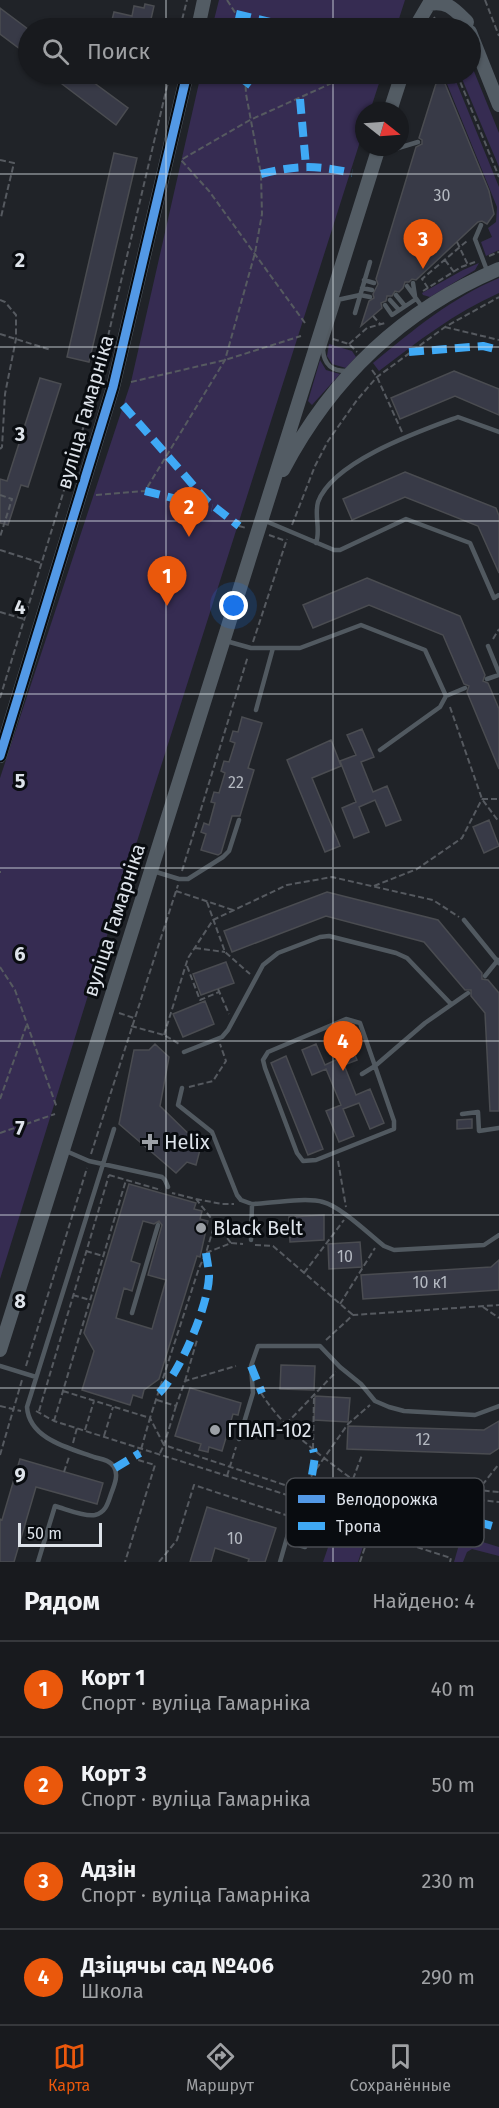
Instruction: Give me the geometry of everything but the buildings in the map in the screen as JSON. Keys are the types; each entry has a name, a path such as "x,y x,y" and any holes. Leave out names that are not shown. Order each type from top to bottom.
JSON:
{"main road":[{"path":"200,18 204,0"},
{"path":"419,18 423,0"},
{"path":"457,0 465,18"},
{"path":"422,18 429,4 443,1 449,4 461,18"},
{"path":"481,59 499,105"},
{"name":"вуліца Гамарніка","path":"0,756 113,387 185,84"},
{"path":"393,102 399,84"},
{"name":"вуліца Гамарніка","path":"0,1350 261,519 335,299 377,156"},
{"name":"вуліца Гамарніка","path":"267,502 307,428 327,398 352,369 394,331 419,303 493,271"}],"lane":[{"path":"409,145 418,142"},
{"path":"481,225 473,238 493,271"},
{"path":"355,313 370,262"},
{"path":"364,280 374,283"},
{"path":"413,283 419,303"},
{"path":"407,286 419,303"},
{"path":"362,288 372,290"},
{"path":"352,369 337,371 331,368 323,358 335,299 360,295 370,297"},
{"path":"396,295 405,306"},
{"path":"390,300 399,310"},
{"path":"384,305 392,315 405,306 419,303"},
{"path":"316,543 319,534 316,513 318,503 329,486 351,465 404,437 458,417 499,432"},
{"path":"261,519 334,550 340,550 406,519 470,543 494,598 499,595"},
{"path":"223,640 251,648 300,648 361,625 425,650 446,696"},
{"path":"487,679 499,674 488,646"},
{"path":"256,710 273,648"},
{"path":"380,750 440,707 446,696 465,688"},
{"path":"151,870 179,879 188,879 229,851 239,820"},
{"path":"464,920 498,961 485,976"},
{"path":"184,1052 219,1039 228,1030 263,965 278,953 320,937 329,936 407,958 451,1004"},
{"path":"362,1074 375,1066 425,1023 468,993"},
{"path":"346,1018 360,1023 375,1066 394,1121 394,1129 316,1160 303,1161 297,1153 265,1068 263,1060 268,1052 346,1018"},
{"path":"182,1088 178,1105 212,1132 237,1196 250,1203 324,1202 379,1242 394,1250 484,1245 499,1235"},
{"path":"462,1114 478,1112 479,1131 499,1128"},
{"path":"38,1562 55,1506 92,1516 101,1513 108,1506 116,1477 115,1468 107,1461 54,1443 37,1429 28,1415 27,1407 114,1129"},
{"path":"63,1149 89,1161 162,1177 168,1187"},
{"path":"250,1203 251,1240"},
{"path":"132,1313 158,1225"},
{"path":"239,1439 253,1393 252,1366 258,1346 320,1346 340,1367 361,1384 375,1401 404,1412 475,1415 499,1406"},
{"path":"0,1366 36,1377"},
{"path":"280,1562 286,1541"}],"path":[{"path":"182,18 187,0"},
{"path":"227,0 237,18"},
{"path":"486,0 498,27 499,36"},
{"path":"0,698 97,383 168,84"},
{"path":"96,495 145,491 225,360 260,230 262,195 260,162 250,120 245,84"},
{"path":"305,323 209,191 181,160 250,120 331,84"},
{"path":"461,84 499,177"},
{"path":"0,160 14,163 1,217"},
{"path":"428,288 422,279 473,238"},
{"path":"457,242 468,265"},
{"path":"445,260 454,272"},
{"path":"0,1455 89,1161 251,648 290,531 315,466 334,432 377,377 445,327 477,307 499,297"},
{"path":"0,300 5,302 16,315 16,339 5,394 2,447 0,449"},
{"path":"373,316 381,325"},
{"path":"445,327 499,340"},
{"path":"0,334 51,350"},
{"path":"131,382 225,360 301,336"},
{"path":"0,495 12,499 0,537"},
{"path":"0,550 41,563"},
{"path":"0,612 24,620"},
{"path":"488,646 499,629"},
{"path":"446,696 482,799 499,822"},
{"path":"482,799 499,799"},
{"path":"373,886 417,869 462,838 482,799"},
{"path":"164,1035 186,965 213,920 287,885 332,877 433,900 464,920"},
{"path":"176,891 233,910"},
{"path":"207,902 225,952 255,979"},
{"path":"195,948 225,952"},
{"path":"186,965 200,999 219,990 232,1022"},
{"path":"0,967 15,990 57,1108"},
{"path":"0,1099 27,1024"},
{"path":"131,1026 164,1035 181,1044 184,1052"},
{"path":"182,1088 213,1081 226,1061 219,1039"},
{"path":"0,1133 55,1114"},
{"path":"338,1161 346,1200"},
{"path":"39,1411 86,1251 111,1176 160,1190"},
{"path":"126,1180 54,1421 286,1496"},
{"path":"172,1193 222,1204 250,1203"},
{"path":"196,1200 231,1243"},
{"path":"304,1273 346,1217"},
{"path":"125,1562 155,1465 138,1460 141,1448 215,1223"},
{"path":"340,1304 379,1242"},
{"path":"207,1253 231,1243 273,1246 353,1315"},
{"path":"86,1251 104,1256"},
{"path":"74,1295 90,1300"},
{"path":"320,1346 353,1315 499,1305"},
{"path":"483,1306 499,1318"},
{"path":"160,1454 197,1340"},
{"path":"185,1381 236,1366"},
{"path":"286,1424 340,1367"},
{"path":"63,1392 150,1418 164,1445 286,1485"},
{"path":"262,1393 266,1402 286,1424 324,1459 352,1478"},
{"path":"313,1449 314,1394"},
{"path":"156,1400 176,1406"},
{"path":"85,1430 94,1401"},
{"path":"312,1478 348,1424 375,1401"},
{"path":"0,1406 13,1410"},
{"path":"104,1436 113,1407"},
{"path":"227,1476 239,1439"},
{"path":"353,1478 362,1455"},
{"path":"484,1482 499,1464"},
{"path":"159,1562 177,1540 194,1485 286,1515"},
{"path":"484,1491 499,1492"},
{"path":"484,1500 499,1502"},
{"path":"361,1562 366,1547"},
{"path":"417,1547 451,1558 450,1562"}],"shaded area":[{"path":"219,0 405,0 399,18 214,18"},
{"path":"199,84 379,84 373,102 355,102 355,156 0,1279 0,778 131,382"},
{"path":"447,84 457,84 499,187 499,250 486,256 481,242 492,237 488,228 496,222 497,207"},
{"path":"464,84 479,84 499,133 499,167"},
{"path":"479,263 475,270 430,297 423,295 422,293"},
{"path":"499,278 499,293 451,319 379,371 373,363 448,305"},
{"path":"329,344 352,351 356,357 346,368 332,364 327,356"},
{"path":"320,360 326,370 340,374 312,405 308,401"},
{"path":"484,1542 499,1547 499,1556 472,1549 467,1552 463,1562 454,1562 458,1547 484,1547"},
{"path":"328,1547 363,1547 358,1562 323,1562"}],"marked path":[{"path":"236,14 253,18"},
{"path":"300,99 306,166"},
{"path":"261,174 306,167 352,173"},
{"path":"409,352 483,346 499,350"},
{"path":"123,405 207,501 239,526"},
{"path":"145,491 212,508"},
{"path":"159,1393 176,1371 192,1338 204,1305 209,1277 206,1253"},
{"path":"251,1366 262,1393"},
{"path":"312,1475 315,1457 313,1449"},
{"path":"115,1468 140,1453"},
{"path":"484,1524 499,1528"}],"cycle path":[{"path":"0,756 113,387 185,84"}],"place":[{"name":"Адзін","path":"423,269"},
{"name":"Корт 3","path":"189,537"},
{"name":"Корт 1","path":"167,606"},
{"name":"Дзіцячы сад №406","path":"343,1071"},
{"name":"Helix","path":"150,1142"},
{"name":"Black Belt","path":"201,1228"},
{"name":"ГПАП-102","path":"215,1430"}]}
